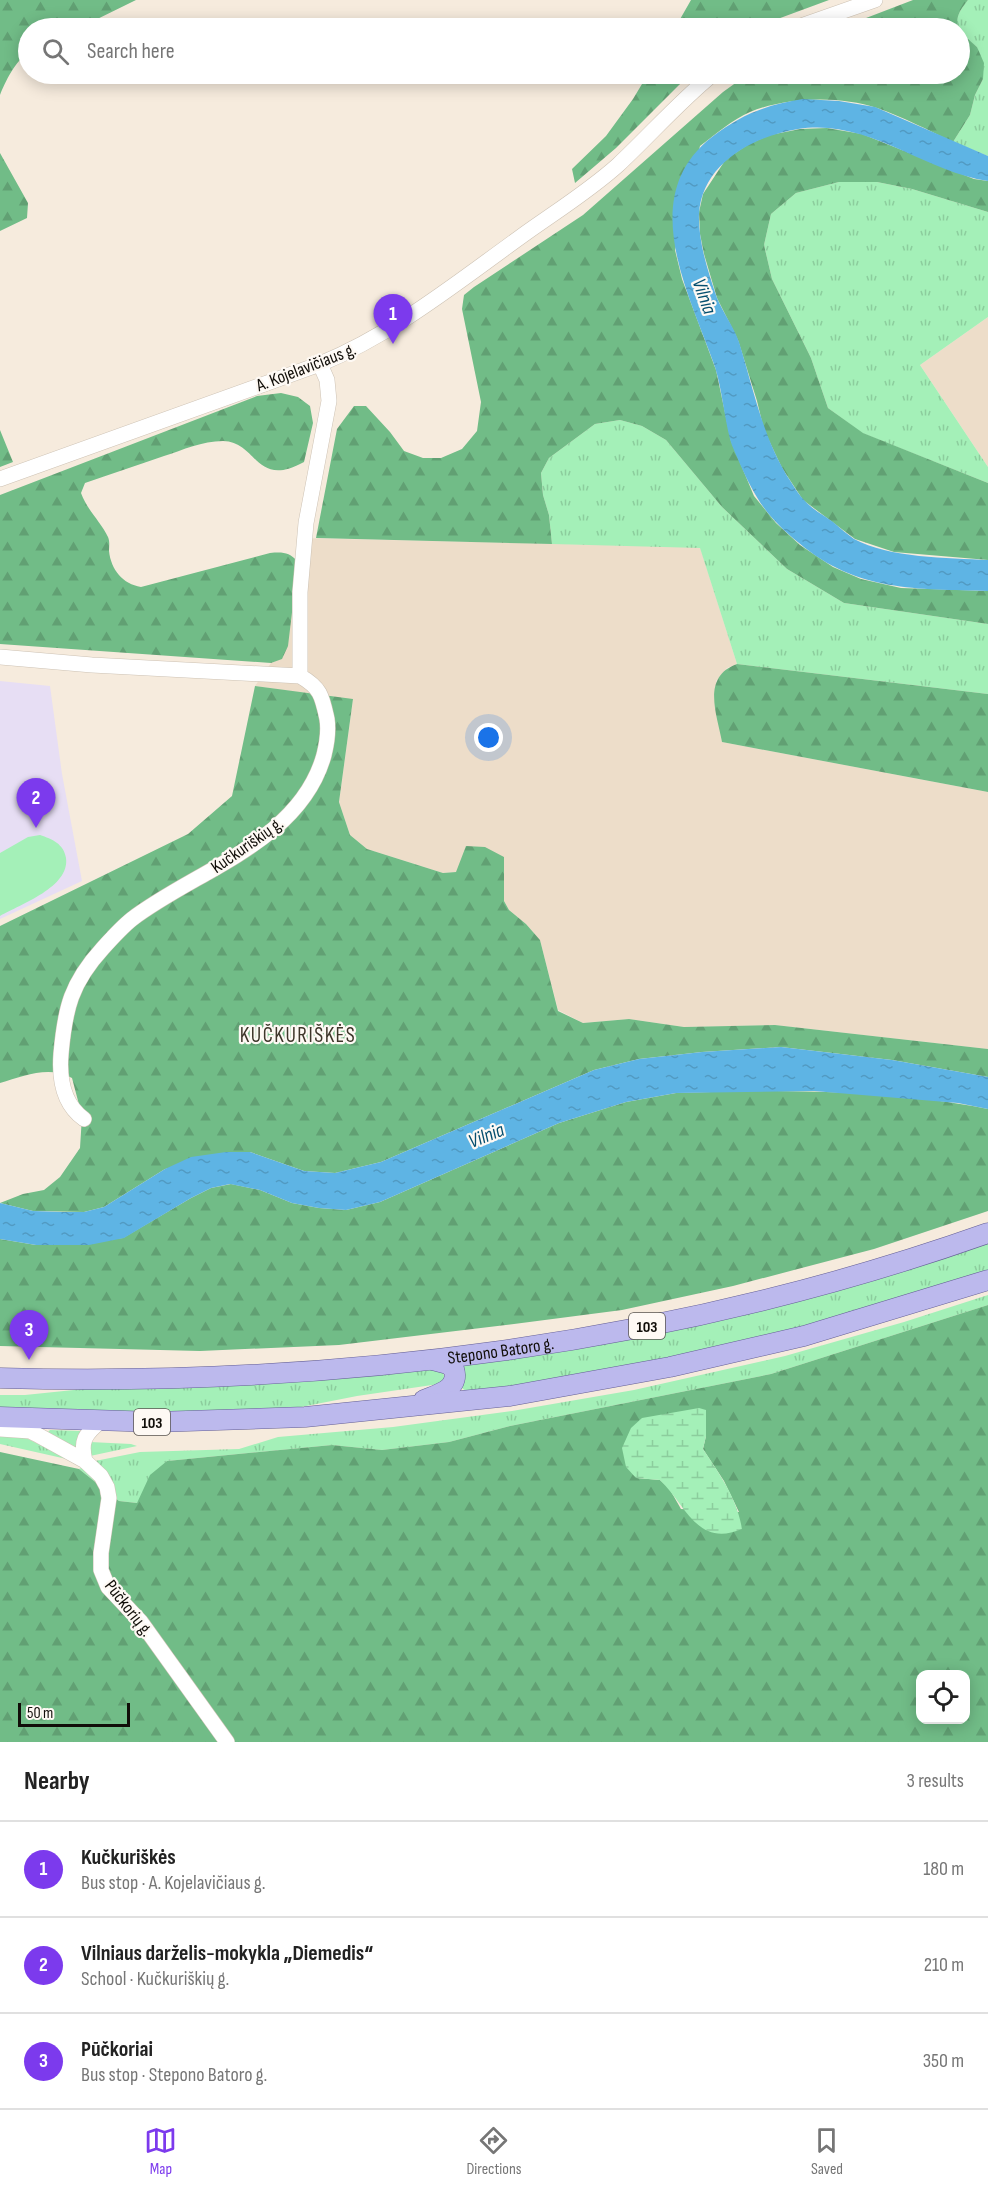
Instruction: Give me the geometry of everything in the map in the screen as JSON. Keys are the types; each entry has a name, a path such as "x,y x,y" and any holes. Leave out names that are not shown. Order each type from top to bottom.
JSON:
{"main road":[{"name":"Stepono Batoro g.","path":"0,1378 296,1373 431,1360 557,1343 724,1309 852,1276 988,1233"},
{"name":"103","path":"0,1417 101,1421 295,1418 510,1396 670,1367 804,1336 988,1280"},
{"path":"405,1408 452,1386 454,1369 448,1364 431,1360"},
{"path":"0,1391 23,1388 46,1379"}],"street":[{"path":"824,18 875,0"},
{"name":"A. Kojelavičiaus g.","path":"0,479 320,364 366,343 402,321 584,191 616,166 701,84"},
{"path":"0,657 92,665 300,676 300,592 306,523 329,401 327,380 320,364"},
{"name":"Kučkuriškių g.","path":"84,1119 76,1113 67,1099 61,1084 60,1067 68,1001 79,976 131,919 248,847 276,828 294,809 315,780 327,741 328,724 324,703 315,684 300,676"},
{"path":"85,1461 82,1448 84,1440 92,1428 101,1421"},
{"name":"Pūčkorių g.","path":"0,1429 30,1431 85,1461 101,1476 110,1498 101,1562 101,1570 108,1587 141,1623 227,1742"}],"shaded area":[{"path":"988,317 988,467 920,365"},
{"path":"300,538 700,547 737,664 727,668 716,681 722,742 988,792 988,1049 775,1025 684,1027 629,1019 583,1023 558,1010 540,940 509,910 504,901 504,857 456,872 443,873 367,849 350,835 339,802 353,700 255,686 271,663 282,658"},
{"path":"0,681 50,686 62,774 82,881 0,919"}],"green space":[{"path":"0,0 136,0 99,18 18,18 18,63 0,95"},
{"path":"691,0 829,0 780,18 681,18"},
{"path":"913,0 968,0 958,18 866,18"},
{"path":"968,0 988,0 988,156 953,142 970,115 975,95 983,79 977,47 970,41 970,18 958,18"},
{"path":"970,41 977,47 984,63 983,79 975,95 970,115 953,142 877,108 846,101 813,100 780,103 750,112 730,123 700,146 675,250 682,279 716,370 731,441 754,496 776,523 800,545 833,567 861,579 901,588 988,591 988,624 844,603 787,569 722,507 666,440 642,426 620,420 595,424 549,458 541,473 552,544 316,538 337,429 354,406 366,406 404,451 423,458 441,458 462,449 477,431 481,402 462,309 464,295 583,215 734,84 970,84"},
{"path":"642,84 680,84 616,148 575,183 572,169 606,136"},
{"path":"827,128 862,134 974,179 988,181 988,212 912,189 877,182 839,182 796,193 771,214 764,245 772,279 811,358 828,408 863,433 988,483 988,560 894,552 855,539 803,500 782,468 764,430 738,340 717,298 704,254 699,212 703,194 726,159 749,144 770,135 800,129"},
{"path":"0,153 28,203 27,218 0,231"},
{"path":"839,182 877,182 912,189 988,212 988,317 920,365 988,467 988,483 862,433 828,408 811,358 772,279 764,245 771,214 796,193"},
{"path":"281,393 298,397 310,406 313,423 304,462 288,469 276,470 258,462 244,448 235,443 215,441 193,446 85,483 81,493 108,537 110,558 115,570 129,583 141,587 270,553 286,553 292,556 298,562 288,646 282,659 271,663 0,644 0,495 257,396"},
{"path":"620,420 642,426 666,440 722,507 787,569 844,603 988,624 988,694 737,664 700,548 552,544 541,473 549,458 595,424"},
{"path":"0,430 13,462 0,467"},
{"path":"737,664 988,694 988,792 722,742 715,708 715,687 726,670"},
{"path":"255,686 353,699 339,802 350,835 367,849 443,873 456,872 466,846 485,847 504,857 504,901 509,910 540,940 558,1011 583,1023 629,1019 684,1027 775,1025 988,1049 988,1077 892,1060 781,1047 639,1059 594,1070 381,1162 335,1173 304,1171 250,1152 165,1169 104,1207 84,1212 33,1211 0,1203 23,1194 44,1190 60,1177 80,1148 82,1116 72,1078 63,1074 36,1073 0,1083 0,926 188,834 232,796"},
{"path":"40,835 53,840 63,849 66,858 65,868 60,878 52,886 0,916 0,853 28,837"},
{"path":"747,1091 868,1094 928,1099 988,1109 988,1211 874,1249 733,1286 622,1310 339,1345 200,1351 0,1346 0,1239 36,1245 123,1238 211,1188 231,1184 260,1190 292,1203 346,1210 380,1202 559,1123 626,1102 676,1093"},
{"path":"988,1242 988,1271 833,1319 659,1361 471,1392 462,1388 460,1371 464,1365 618,1341"},
{"path":"988,1295 988,1305 771,1374 510,1426 449,1442 382,1450 332,1445 167,1461 137,1503 119,1501 79,1469 95,1461 140,1452 239,1449 278,1437 393,1427 512,1411 634,1390 785,1356"},
{"path":"988,1305 988,1742 0,1742 0,1452 79,1469 119,1501 137,1503 150,1475 167,1461 332,1445 382,1450 449,1442 510,1426 771,1374","holes":["706,1436 703,1449 724,1481 739,1512 681,1509 669,1488 660,1480 637,1478"]},
{"path":"442,1370 445,1378 439,1384 296,1408 193,1414 0,1409 0,1395 25,1395 93,1388 270,1383"},
{"path":"699,1408 706,1410 706,1436 703,1449 732,1497 742,1529 727,1533 714,1533 703,1528 694,1521 660,1480 636,1478 626,1467 622,1448 631,1428 642,1418"},
{"path":"50,1430 81,1431 76,1448 48,1432"},
{"path":"0,1436 26,1438 71,1460 0,1444"},
{"path":"90,1442 131,1444 137,1446 90,1456"}],"water":[{"name":"Vilnia","path":"803,99 839,101 875,107 988,156 988,181 940,167 871,138 848,131 824,128 798,129 781,133 748,146 733,155 720,167 702,196 699,224 707,267 717,298 739,342 766,432 781,466 800,496 854,539 868,545 919,556 988,560 988,591 937,590 889,585 843,571 821,559 788,534 771,517 752,488 732,445 715,367 693,309 675,247 673,217 676,188 689,161 723,129 755,112 777,104"},
{"name":"Vilnia","path":"781,1047 892,1060 988,1077 988,1109 958,1103 814,1091 676,1093 626,1102 559,1123 380,1202 346,1210 292,1203 260,1190 230,1184 211,1188 191,1198 124,1238 89,1245 36,1245 0,1239 0,1203 33,1211 84,1212 104,1207 165,1169 191,1157 226,1152 250,1152 304,1171 335,1173 381,1162 594,1070 639,1059"}],"place":[{"name":"Kučkuriškės","path":"393,344"},
{"name":"Vilniaus darželis-mokykla „Diemedis“","path":"36,828"},
{"name":"Pūčkoriai","path":"29,1360"}],"district":[{"name":"KUČKURIŠKĖS","path":"298,1035"}]}
